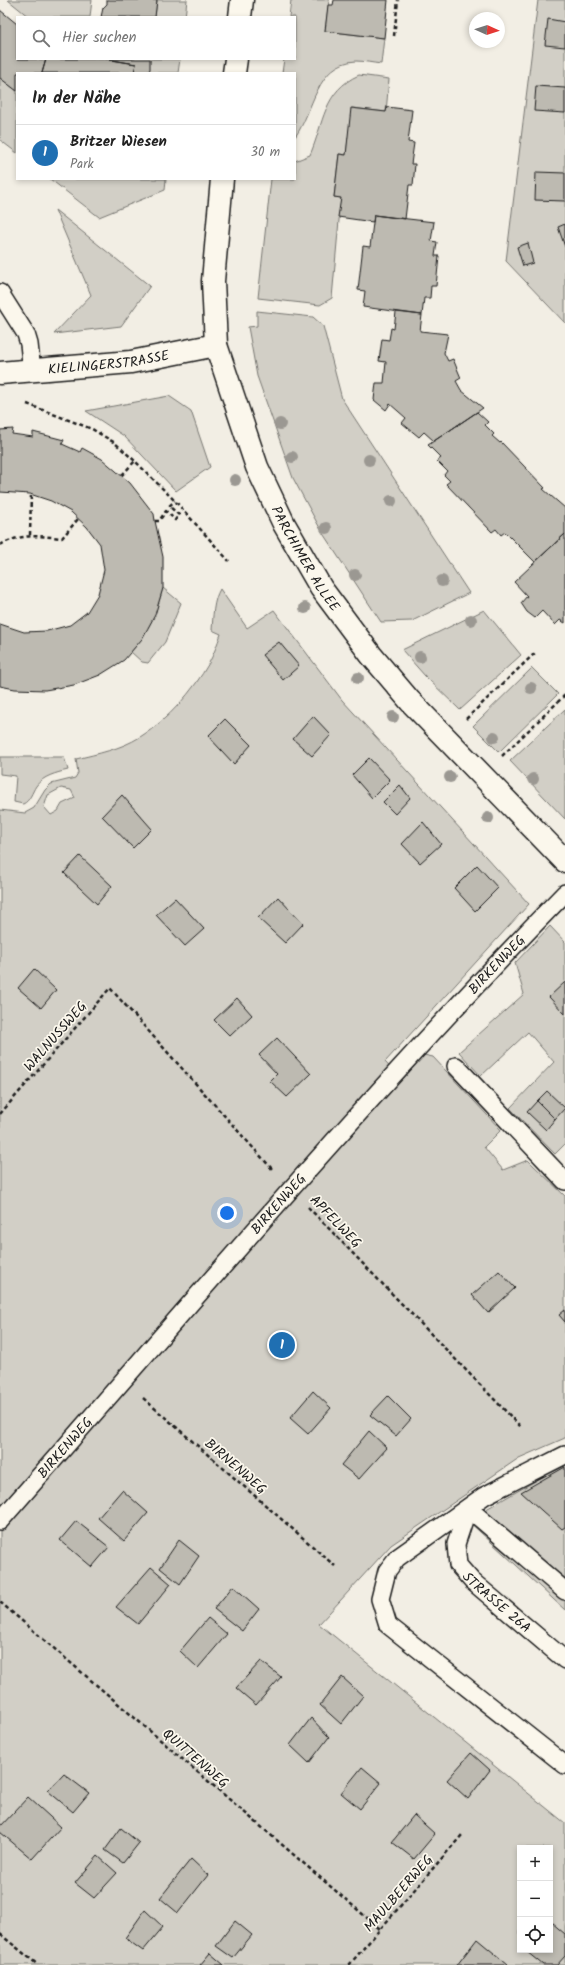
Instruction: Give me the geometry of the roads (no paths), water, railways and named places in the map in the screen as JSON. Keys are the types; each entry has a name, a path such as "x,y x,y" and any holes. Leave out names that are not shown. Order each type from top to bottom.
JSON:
{"street":[{"path":"240,16 242,0"},
{"path":"234,72 236,60"},
{"name":"PARCHIMER ALLEE","path":"222,180 213,281 216,345 257,467 284,524 321,588 371,656 446,738 565,861"},
{"name":"KIELINGERSTRASSE","path":"0,373 32,372 131,362 216,345"}],"lane":[{"path":"0,293 26,334 29,344 32,372"},
{"name":"BIRKENWEG","path":"0,1521 124,1382 290,1188 450,1012 565,893"},
{"path":"456,1066 565,1181"},
{"path":"565,1455 484,1496 397,1558 387,1571 380,1599 388,1624 565,1765"},
{"path":"468,1508 565,1591"},
{"name":"STRASSE 26A","path":"468,1508 456,1544 458,1565 472,1581 565,1660"}],"place":[{"name":"Britzer Wiesen","path":"282,1345"}]}
